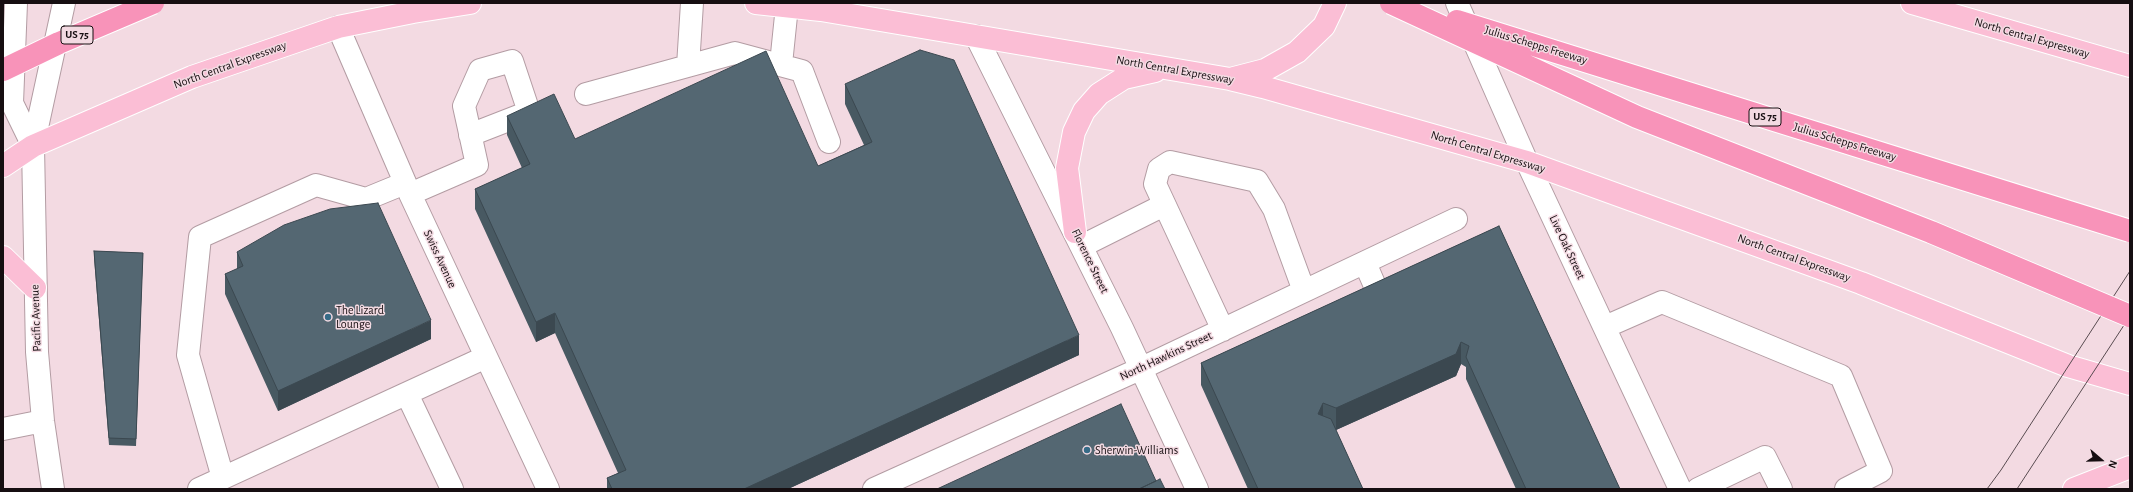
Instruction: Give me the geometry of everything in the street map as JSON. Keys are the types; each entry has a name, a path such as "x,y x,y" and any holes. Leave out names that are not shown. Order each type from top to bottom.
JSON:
{"highway":[{"name":"US 75","path":"3,70 59,43 153,3"},
{"path":"1391,3 1637,117 1932,232 2130,316"},
{"name":"Julius Schepps Freeway","path":"1400,3 2130,231"}],"main road":[{"name":"North Central Expressway","path":"3,166 33,146 192,77 338,27 413,12 470,3"},
{"name":"North Central Expressway","path":"756,3 805,6 1230,79 1527,162 1861,283 2068,366 2130,384"},
{"path":"1230,79 1265,70 1297,52 1324,26 1335,3"},
{"name":"North Central Expressway","path":"1912,3 2130,66"},
{"path":"1079,239 1067,168 1074,132 1084,111 1099,94 1124,78 1166,68"},
{"path":"3,257 35,288"},
{"path":"2074,489 2130,467"}],"street":[{"name":"Pacific Avenue","path":"16,3 12,103 33,146"},
{"name":"Pacific Avenue","path":"53,489 43,421 37,352 33,146 64,3"},
{"path":"688,66 692,3"},
{"name":"Live Oak Street","path":"1457,3 1527,162 1680,489"},
{"path":"781,64 805,6"},
{"name":"Swiss Avenue","path":"338,27 407,188 548,489"},
{"name":"Florence Street","path":"976,36 1079,239 1142,368 1197,489"},
{"path":"586,94 735,53 781,64 802,71 829,142"},
{"path":"223,478 188,354 200,237 316,185 366,199 407,188 477,165 470,135"},
{"path":"1223,330 1164,205 1156,184 1159,169 1170,162 1257,181 1274,209 1304,291"},
{"path":"1079,239 1164,205"},
{"name":"North Hawkins Street","path":"874,489 1142,368 1456,220"},
{"path":"1365,263 1382,302"},
{"path":"1605,327 1662,302 1841,376 1881,471 1846,489"},
{"path":"199,489 486,357"},
{"path":"407,394 452,489"},
{"path":"3,429 43,421"},
{"path":"1698,489 1765,457 1781,489"}],"building":[{"path":"920,50 954,60 1079,335 744,489 612,489 607,478 626,470 555,313 536,322 475,189 530,164 507,116 554,94 575,139 766,51 818,166 872,142 845,84"},
{"name":"The Lizard Lounge","path":"378,203 431,320 278,391 225,274 243,266 237,252 284,225 330,209"},
{"path":"1499,226 1620,489 1526,489 1466,357 1469,346 1461,342 1456,354 1336,408 1323,403 1318,414 1331,419 1363,489 1258,489 1201,363"},
{"path":"94,251 143,253 136,439 109,438"},
{"name":"Sherwin-Williams","path":"1121,404 1156,481 1139,489 937,489"},
{"path":"1160,479 1165,489 1139,489"}],"tram line":[{"path":"1987,489 2001,470 2130,271"},
{"path":"2017,489 2130,316"}],"place":[{"name":"The Lizard Lounge","path":"328,317"},
{"name":"Sherwin-Williams","path":"1087,450"}]}
